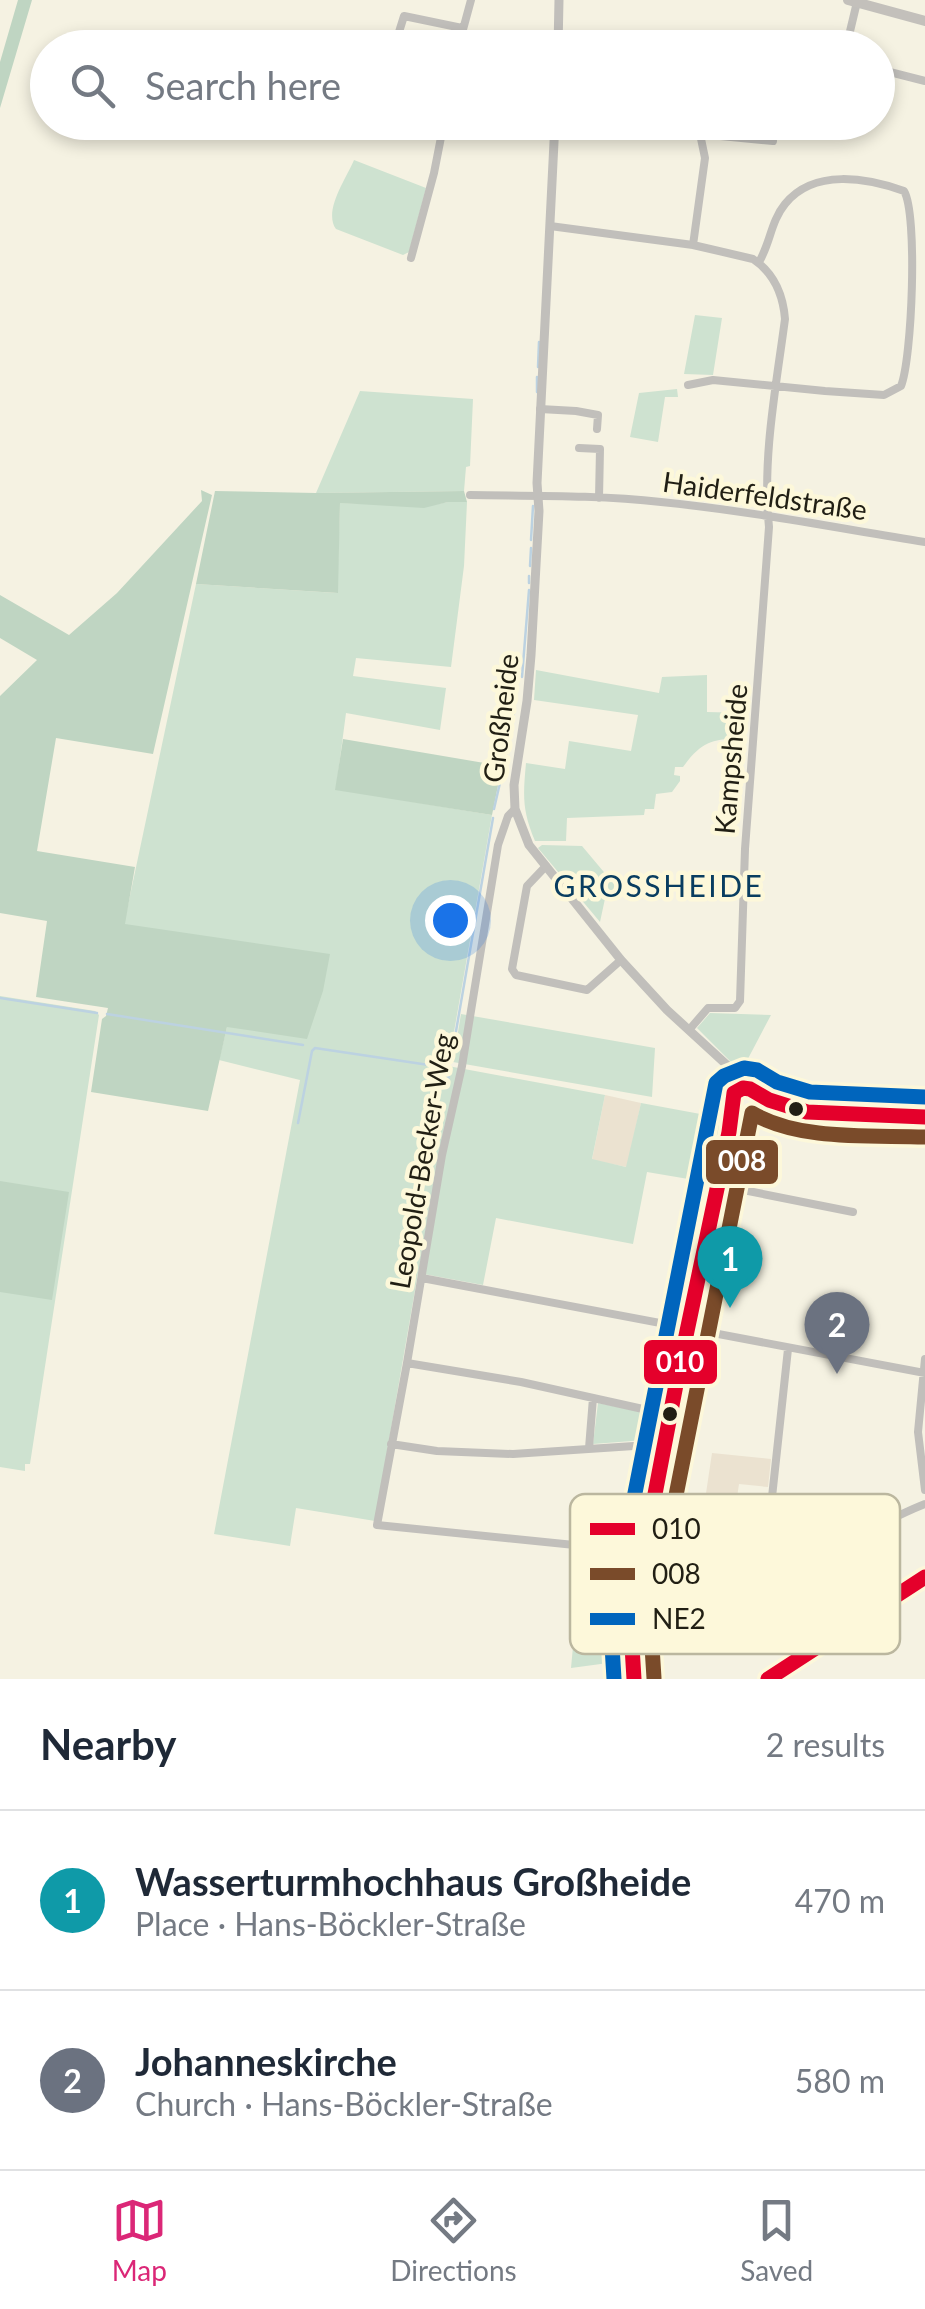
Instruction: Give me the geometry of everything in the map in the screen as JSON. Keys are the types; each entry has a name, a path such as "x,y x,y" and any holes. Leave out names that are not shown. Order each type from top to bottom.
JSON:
{"main road":[{"path":"853,1 925,20"}],"street":[{"path":"400,30 404,16 462,28 472,0"},
{"path":"558,30 559,0"},
{"path":"849,30 853,1"},
{"path":"895,73 925,81"},
{"path":"411,258 440,140"},
{"name":"Großheide","path":"555,140 531,655 514,785 515,809 530,845 621,960 666,1010 754,1091"},
{"path":"692,244 704,158 702,140"},
{"path":"763,140 773,141"},
{"path":"688,385 713,380 884,394 901,386 906,372 912,246 908,195 902,189 849,179 808,186 785,204 759,262"},
{"path":"550,226 692,244 759,262 772,276 784,302 785,319 771,437 768,516"},
{"path":"540,409 598,415 597,429"},
{"path":"579,448 600,449 598,498"},
{"name":"Haiderfeldstraße","path":"470,495 659,501 925,542"},
{"name":"Kampsheide","path":"689,1030 708,1008 734,1008 740,1002 745,849 768,516"},
{"name":"Leopold-Becker-Weg","path":"515,809 508,816 498,846 462,1066 442,1155 377,1525 570,1545"},
{"path":"546,866 527,886 512,969 516,974 587,990 621,960"},
{"name":"Großheide","path":"732,1071 738,1090"},
{"path":"654,1494 729,1132 732,1098 738,1090 754,1091 808,1112"},
{"path":"729,1132 762,1103 754,1091"},
{"path":"732,1108 752,1114 925,1117"},
{"path":"718,1185 853,1212"},
{"path":"422,1278 924,1373"},
{"path":"772,1494 788,1348"},
{"path":"925,1359 918,1432 925,1490"},
{"path":"408,1363 521,1382 670,1416"},
{"path":"589,1448 593,1398"},
{"path":"391,1444 437,1451 513,1454 664,1444"},
{"path":"900,1515 925,1504"},
{"path":"900,1592 925,1576"},
{"path":"632,1654 634,1679"},
{"path":"768,1679 806,1654"}],"shaded area":[{"path":"605,1095 641,1103 627,1167 592,1160"},
{"path":"712,1453 771,1459 768,1487 739,1484 738,1494 706,1494"}],"green space":[{"path":"18,0 32,0 0,108 0,62"},
{"path":"354,160 426,188 409,252 403,255 336,229 334,204"},
{"path":"695,315 722,318 713,375 684,374"},
{"path":"677,389 678,397 665,397 658,442 630,437 639,393"},
{"path":"360,391 473,399 470,466 466,467 464,491 316,493"},
{"path":"201,490 212,495 153,754 56,738 37,851 135,867 125,924 330,954 307,1039 227,1027 208,1111 91,1092 102,1019 108,1008 36,997 47,921 0,913 0,696 37,660 0,638 0,595 69,635 117,593 202,501"},
{"path":"215,491 464,491 467,502 424,508 340,503 338,593 196,584"},
{"path":"467,502 464,566 451,667 356,658 353,676 446,688 440,730 346,713 336,789 492,815 448,1066 605,1095 592,1159 626,1167 641,1103 722,1118 712,1183 647,1172 633,1244 496,1218 483,1285 418,1273 375,1521 296,1508 290,1546 214,1534 300,1080 219,1060 227,1027 124,924 196,584 337,593 340,503"},
{"path":"536,670 659,693 662,677 707,675 707,712 747,713 745,739 710,743 683,767 675,767 674,775 680,776 680,781 672,792 656,794 654,809 645,809 644,815 567,818 566,841 535,841 524,803 526,763 565,769 569,741 631,751 638,715 534,700"},
{"path":"343,739 502,766 492,815 335,790"},
{"path":"582,846 619,890 606,894 600,922 538,848"},
{"path":"0,996 95,1011 99,1015 30,1464 25,1464 25,1471 0,1467"},
{"path":"710,1013 771,1015 741,1072 697,1028"},
{"path":"461,1014 655,1048 652,1097 453,1062"},
{"path":"0,1181 69,1192 52,1300 0,1292"},
{"path":"598,1403 647,1413 645,1440 593,1444"},
{"path":"572,1654 623,1654 623,1661 571,1668"}],"waterway":[{"path":"538,367 539,342"},
{"path":"537,377 537,392"},
{"path":"531,540 533,506"},
{"path":"530,566 531,548"},
{"path":"529,576 529,583"},
{"path":"522,677 529,590"},
{"path":"508,745 515,708"},
{"path":"494,809 507,752"},
{"path":"451,1060 493,818"},
{"path":"0,998 97,1013"},
{"path":"107,1014 303,1045"},
{"path":"298,1123 315,1048 449,1068 448,1085"}],"transit line":[{"name":"NE2","path":"635,1494 716,1083 744,1068 810,1092 925,1097"},
{"name":"010","path":"655,1494 734,1093 750,1089 769,1100 807,1112 925,1117"},
{"name":"008","path":"676,1494 752,1113 813,1132 924,1137"},
{"name":"010","path":"900,1593 925,1577"},
{"name":"NE2","path":"612,1654 614,1679"},
{"name":"010","path":"632,1654 634,1679"},
{"name":"008","path":"652,1654 654,1678"},
{"name":"010","path":"768,1679 806,1654"}],"place":[{"name":"Wasserturmhochhaus Großheide","path":"730,1308"},
{"name":"Johanneskirche","path":"837,1374"}],"district":[{"name":"GROSSHEIDE","path":"659,885"}]}
